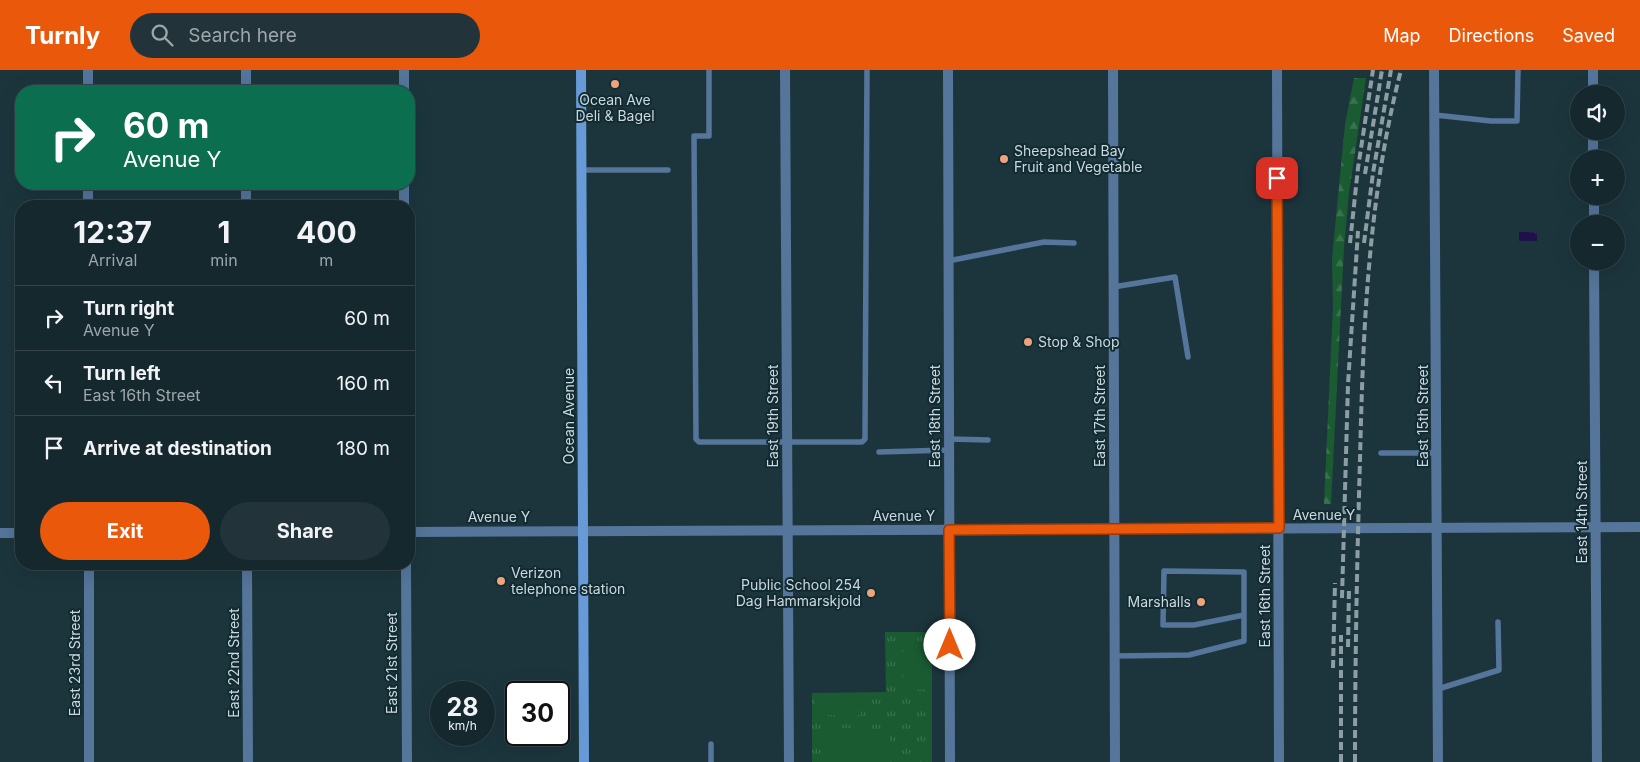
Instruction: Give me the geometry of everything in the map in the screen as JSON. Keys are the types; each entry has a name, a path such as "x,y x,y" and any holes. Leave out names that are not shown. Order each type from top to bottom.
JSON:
{"main road":[{"name":"Ocean Avenue","path":"581,70 584,762"}],"street":[{"path":"88,70 88,85"},
{"path":"246,70 246,85"},
{"path":"404,70 404,85"},
{"name":"East 19th Street","path":"785,70 789,762"},
{"name":"East 18th Street","path":"948,70 950,762"},
{"name":"East 17th Street","path":"1113,70 1115,762"},
{"name":"East 16th Street","path":"1277,70 1280,762"},
{"name":"East 15th Street","path":"1434,70 1438,762"},
{"path":"1593,70 1593,85"},
{"name":"East 14th Street","path":"1594,270 1597,762"},
{"name":"Avenue Y","path":"415,532 1640,527"},
{"path":"0,533 15,533"},
{"name":"East 23rd Street","path":"89,570 89,762"},
{"name":"East 22nd Street","path":"247,570 248,762"},
{"name":"East 21st Street","path":"406,570 407,762"}],"lane":[{"path":"709,70 709,136 694,136 696,439 699,442 862,442 865,439 867,70"},
{"path":"1435,115 1491,121 1517,121 1518,70"},
{"path":"582,170 668,170"},
{"path":"948,261 1044,242 1074,243"},
{"path":"1113,287 1175,277 1188,357"},
{"path":"949,439 988,440"},
{"path":"879,452 949,450"},
{"path":"1382,453 1437,453"},
{"path":"1114,656 1189,655 1244,642 1244,614 1244,572 1164,571 1163,625 1194,625 1244,614"},
{"path":"1438,689 1499,670 1498,622"},
{"path":"711,744 712,762"}],"green space":[{"path":"1354,78 1366,78 1349,193 1344,247 1331,504 1324,504 1333,305 1332,259 1345,124"},
{"path":"885,632 932,632 932,762 812,762 812,693 886,692"},
{"path":"903,649 929,649 929,689 903,690"},
{"path":"815,699 861,699 861,715 815,715"},
{"path":"821,728 851,728 850,762 821,762"},
{"path":"852,729 889,729 889,762 852,762"}],"water":[{"path":"1519,232 1537,232 1537,241 1519,241"}],"railway":[{"path":"1350,243 1358,168 1373,70"},
{"path":"1365,174 1382,70"},
{"path":"1364,243 1373,173 1391,70"},
{"path":"1355,762 1361,411 1369,264 1381,166 1401,70"},
{"path":"1342,598 1348,384 1358,231"},
{"path":"1333,668 1335,583"},
{"path":"1348,647 1349,587"},
{"path":"1341,635 1341,762"}],"place":[{"name":"Ocean Ave Deli & Bagel","path":"615,84"},
{"name":"Sheepshead Bay Fruit and Vegetable","path":"1004,159"},
{"name":"Stop & Shop","path":"1028,342"},
{"name":"Verizon telephone station","path":"501,581"},
{"name":"Public School 254 Dag Hammarskjold","path":"871,593"},
{"name":"Marshalls","path":"1201,602"}],"route":[{"path":"950,645 949,530 1279,528 1277,178"}]}
